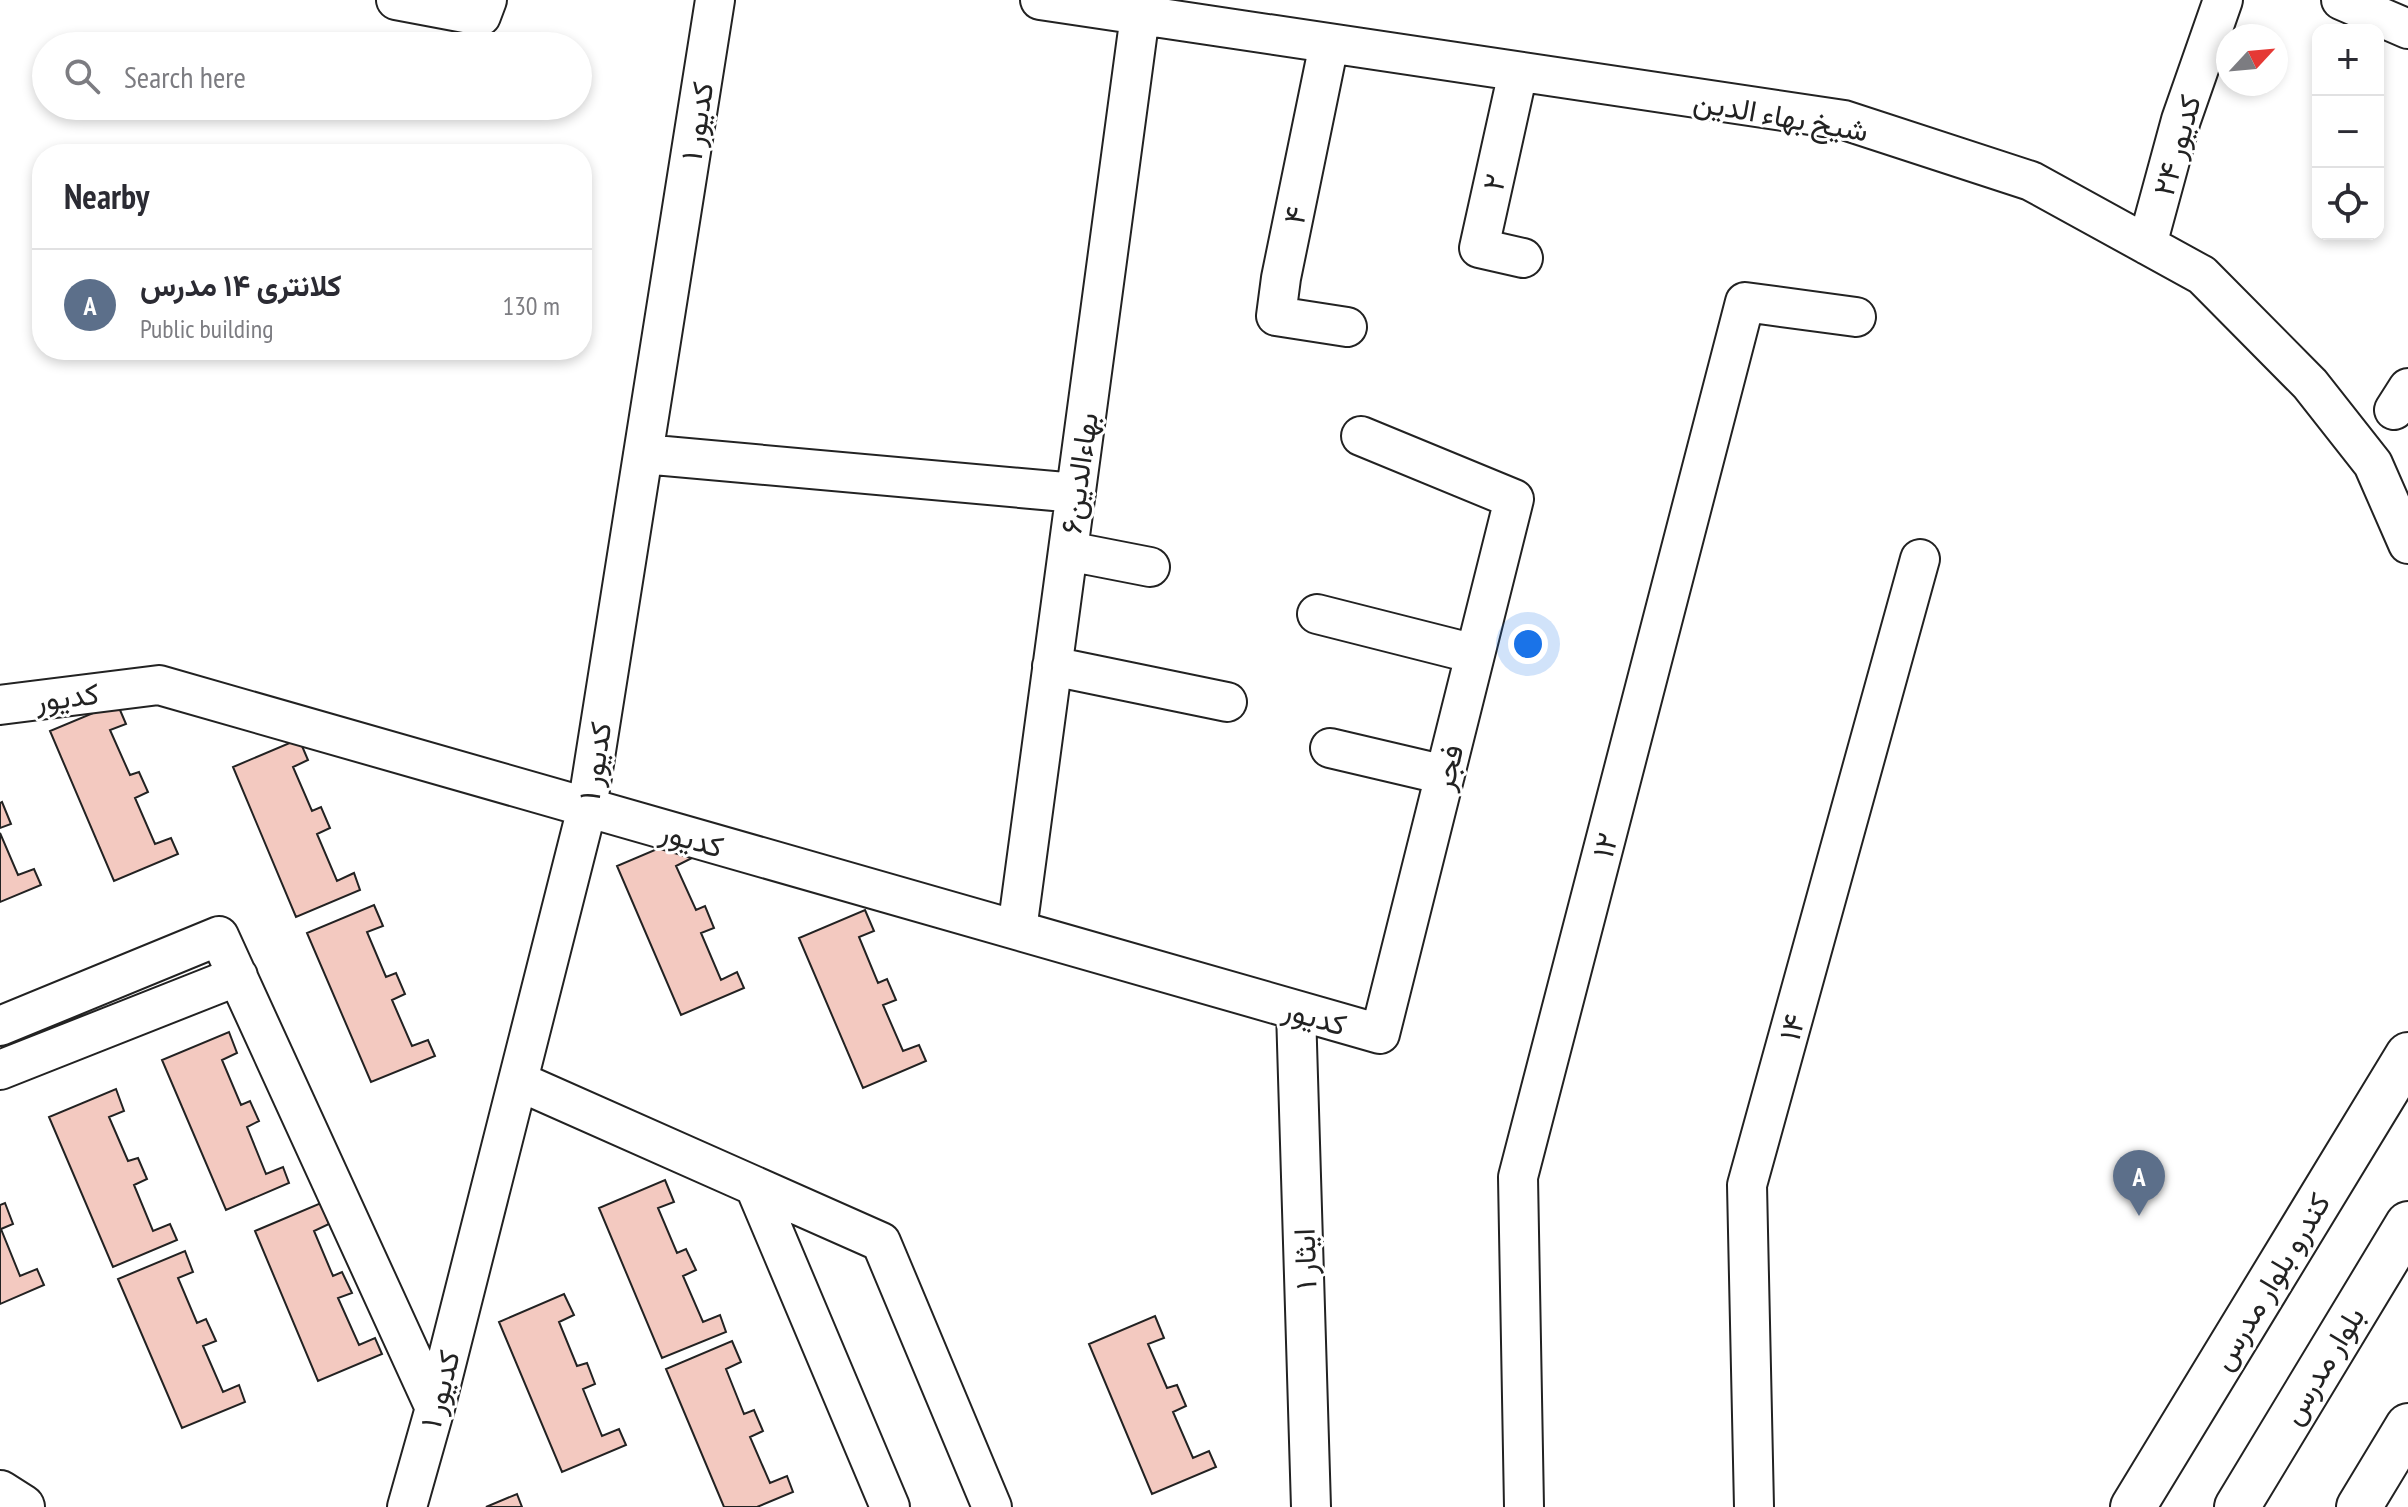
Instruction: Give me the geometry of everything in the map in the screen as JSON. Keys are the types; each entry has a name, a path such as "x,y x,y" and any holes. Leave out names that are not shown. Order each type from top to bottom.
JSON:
{"main road":[{"name":"کندرو بلوار مدرس","path":"2133,1507 2408,1055"},
{"name":"بلوار مدرس","path":"2237,1507 2408,1224"},
{"path":"2359,1507 2408,1426"},
{"path":"0,1493 22,1507"}],"street":[{"path":"396,0 481,16 487,0"},
{"name":"کدیور ۱","path":"407,1507 435,1408 587,808 715,0"},
{"name":"شیخ بهاء الدین","path":"1040,0 1844,120 2031,181 2202,275 2310,384 2373,464 2408,544"},
{"name":"کدیور ۲۴","path":"2147,245 2181,120 2223,0"},
{"path":"2341,0 2408,29"},
{"name":"۶بهاءالدين","path":"1017,930 1140,15"},
{"name":"۴","path":"1329,44 1276,316 1347,327"},
{"name":"۲","path":"1518,72 1479,248 1523,258"},
{"name":"۱۲","path":"1524,1507 1518,1177 1745,302 1856,317"},
{"name":"فجر","path":"1361,436 1514,499 1380,1034"},
{"path":"643,454 1076,493"},
{"path":"1068,551 1150,567"},
{"name":"۱۴","path":"1754,1507 1747,1185 1920,559"},
{"path":"1317,614 1475,654"},
{"path":"1052,666 1227,702"},
{"name":"کدیور","path":"0,705 159,685 1380,1034"},
{"path":"1330,748 1445,775"},
{"path":"0,1026 219,936 435,1408"},
{"path":"0,1070 238,976"},
{"name":"ایثار ۱","path":"1296,1011 1311,1507"},
{"path":"518,1081 881,1242 992,1507"},
{"path":"755,1187 890,1507"}],"building":[{"path":"117,703 126,724 110,730 130,775 139,772 148,792 135,798 155,844 171,838 178,854 114,881 50,731"},
{"path":"299,739 308,760 293,767 312,811 321,807 330,828 317,834 337,881 354,873 360,890 296,917 233,767"},
{"path":"0,803 11,824 0,828"},
{"path":"0,833 18,875 34,869 41,885 0,902"},
{"path":"683,838 692,858 676,866 696,910 705,906 714,928 701,933 721,980 737,972 744,988 681,1015 617,866"},
{"path":"374,905 383,926 367,932 386,977 396,973 405,994 392,1000 412,1046 428,1040 435,1056 371,1082 307,933"},
{"path":"865,910 874,931 859,937 878,983 887,979 896,1000 883,1005 903,1051 919,1045 926,1061 863,1088 799,938"},
{"path":"229,1032 237,1053 222,1060 241,1105 250,1101 259,1121 247,1127 266,1174 283,1167 289,1183 226,1210 162,1060"},
{"path":"116,1089 124,1111 109,1117 128,1161 138,1158 147,1179 134,1185 153,1231 170,1224 177,1240 113,1267 49,1117"},
{"path":"665,1180 674,1202 658,1208 677,1253 686,1249 696,1270 683,1276 703,1322 720,1315 726,1332 662,1358 599,1208"},
{"path":"5,1203 13,1224 1,1229 20,1276 37,1269 44,1285 0,1304 0,1205"},
{"path":"321,1203 329,1224 314,1231 333,1276 342,1272 352,1293 338,1298 359,1345 375,1338 382,1354 318,1381 255,1231"},
{"path":"185,1251 193,1272 178,1278 197,1323 206,1319 216,1341 203,1346 223,1392 239,1385 245,1402 182,1428 118,1279"},
{"path":"564,1294 574,1315 559,1322 577,1366 587,1363 595,1384 583,1389 602,1436 619,1429 626,1445 562,1472 499,1322"},
{"path":"1155,1316 1164,1338 1148,1344 1167,1388 1177,1385 1186,1406 1173,1412 1193,1458 1209,1451 1216,1467 1152,1494 1089,1344"},
{"path":"732,1341 741,1362 726,1369 744,1414 754,1410 763,1431 750,1437 770,1483 787,1476 793,1492 757,1507 724,1507 666,1369"},
{"path":"517,1494 522,1507 486,1507"}],"place":[{"name":"کلانتری ۱۴ مدرس","path":"2139,1216"}]}
